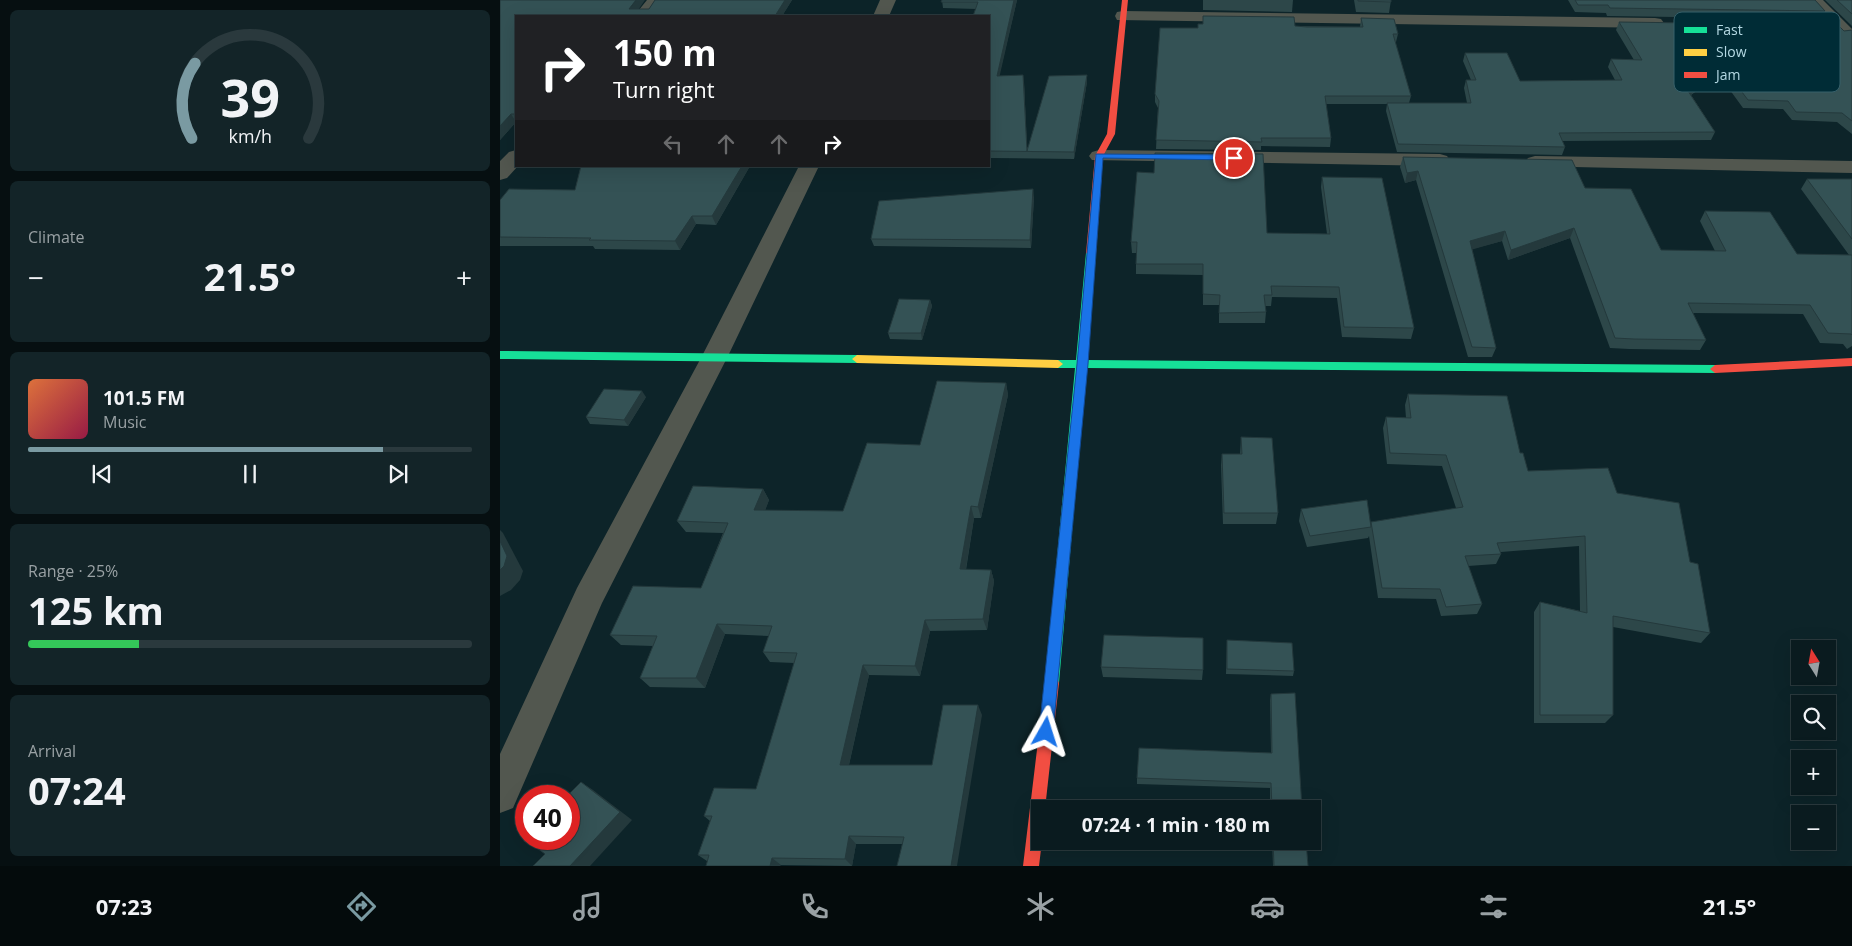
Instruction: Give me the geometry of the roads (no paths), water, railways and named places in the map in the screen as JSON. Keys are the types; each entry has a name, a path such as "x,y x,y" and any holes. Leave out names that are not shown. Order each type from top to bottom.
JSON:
{"street":[{"path":"643,15 656,0"},
{"path":"881,15 888,0"},
{"path":"1814,0 1826,12"},
{"path":"1030,866 1040,790 1082,364 1099,156 1111,134 1124,8 1521,14 1671,23"},
{"path":"1840,27 1852,39"},
{"path":"1099,156 1464,161"},
{"path":"500,174 515,157"},
{"path":"1513,162 1852,167"},
{"path":"500,794 588,598 715,356 809,167"},
{"path":"500,355 715,356 1082,364 1703,370 1847,364 1852,362"}]}
